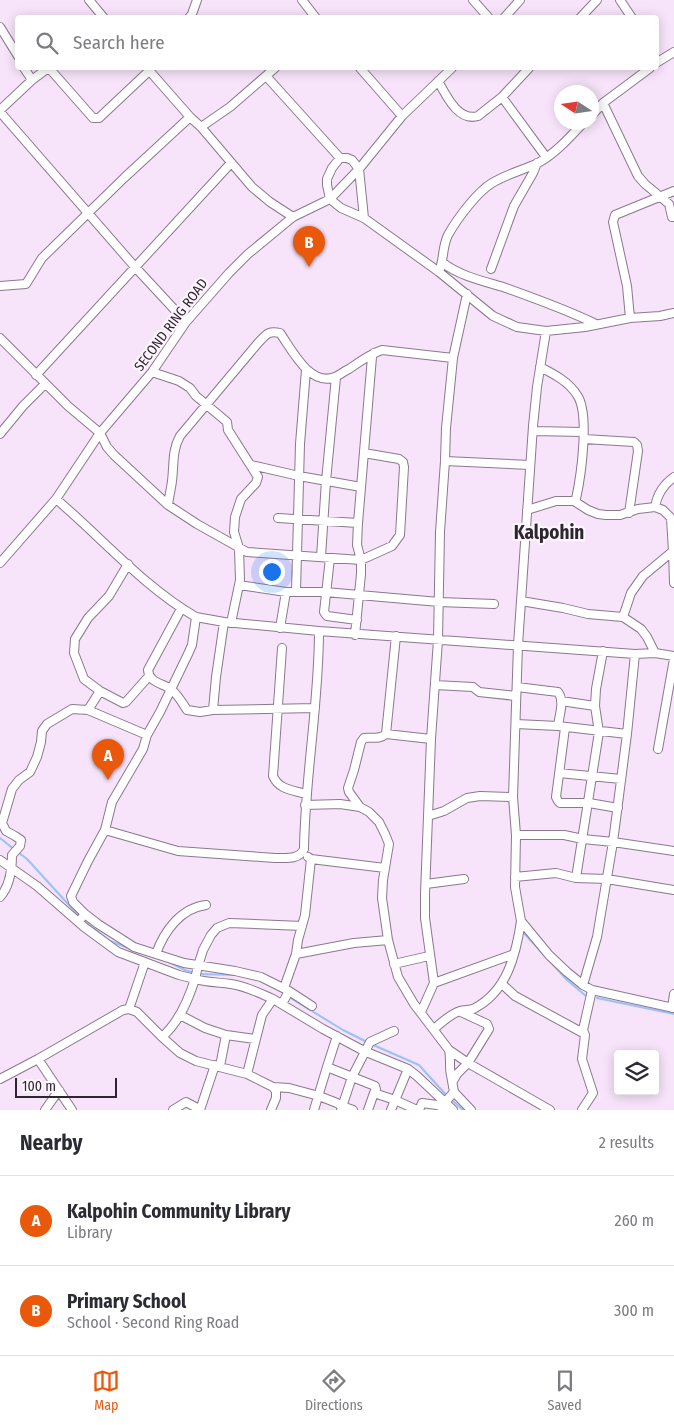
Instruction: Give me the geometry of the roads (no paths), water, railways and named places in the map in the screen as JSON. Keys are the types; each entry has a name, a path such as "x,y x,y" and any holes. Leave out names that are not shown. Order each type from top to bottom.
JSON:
{"street":[{"path":"89,0 102,15"},
{"path":"191,15 197,0"},
{"path":"302,0 314,15"},
{"path":"472,0 486,15"},
{"path":"507,15 520,0"},
{"path":"583,15 598,0"},
{"path":"620,0 630,15"},
{"path":"0,27 15,51"},
{"path":"659,59 674,52"},
{"path":"25,70 32,80"},
{"path":"45,70 32,80 0,111 135,267 186,322"},
{"path":"50,70 96,119 147,70"},
{"path":"149,70 252,187 293,217"},
{"path":"201,127 230,107 273,70"},
{"path":"362,70 402,116"},
{"name":"SECOND RING ROAD","path":"0,563 56,499 100,433 152,372 186,322 209,294 254,248 293,217 330,199 359,169 402,116 450,70"},
{"path":"438,80 451,103 466,116 474,117 478,116 502,96 527,70"},
{"path":"599,107 647,70"},
{"path":"266,76 340,158 352,160 359,169 364,218"},
{"path":"502,96 546,157"},
{"path":"603,103 638,176 669,204 672,217 674,217"},
{"path":"0,286 26,284 42,258 190,116"},
{"path":"439,272 443,263 445,242 473,199 491,183 537,163 554,153 577,130"},
{"path":"340,158 332,168 327,179 330,199 341,208 364,218 439,272 492,316 518,327 546,332 630,318 674,313"},
{"path":"36,375 232,163"},
{"path":"492,269 514,206 534,173 537,163"},
{"path":"630,318 627,286 613,218 615,215 674,191"},
{"path":"443,263 449,268 472,278 578,315 596,324"},
{"path":"420,1012 434,983 425,918 425,894 431,739 438,640 440,532 446,428 453,358 467,294"},
{"path":"168,505 176,442 269,332 280,333 306,370 318,378 324,379 336,377 382,350 453,358"},
{"path":"434,1029 459,1011 472,1010 496,991 502,984 510,967 518,940 520,921 516,902 516,835 513,797 518,645 533,431 537,387 546,332"},
{"path":"0,339 68,406 100,433 107,447 114,455 168,505 197,524 248,552 361,560 392,546 400,535 403,462 399,459 364,453"},
{"path":"355,635 361,574 361,560 357,545 358,523 372,357 374,353"},
{"path":"540,367 557,376 576,393 583,406 580,478 574,501"},
{"path":"296,591 300,444 306,370"},
{"path":"152,372 179,381 190,388 196,396 226,422 228,430 258,477 256,483 241,499 235,517 234,532 239,548 239,584 228,622 216,677 213,710"},
{"path":"321,557 336,377"},
{"path":"0,434 23,406 45,384"},
{"path":"533,431 634,442 637,445 638,451 629,513"},
{"path":"445,461 530,465"},
{"path":"251,466 361,487"},
{"path":"655,507 660,493 667,482 674,477"},
{"path":"56,499 181,609 196,617 355,635 396,636 635,654 655,653 674,657 671,698 658,748"},
{"path":"527,510 556,501 574,501 583,508 598,514 614,515 655,507 663,510 671,518 674,583"},
{"path":"278,518 358,523"},
{"path":"623,617 631,594 643,576 673,549"},
{"path":"330,558 324,612 327,616 357,620"},
{"path":"128,564 109,596 88,618 76,639 74,653 84,679 100,691 123,703 149,676"},
{"path":"239,584 286,592 326,592 439,602 494,604"},
{"path":"280,628 286,592"},
{"path":"521,601 588,614 623,617 641,630 655,653"},
{"path":"181,609 148,670 149,676 172,690 187,710 200,712 213,710 315,708"},
{"path":"196,617 192,645 172,690 147,735 143,748 112,802 105,830 71,896 73,902 82,918 118,952 179,975 235,970 261,977 337,1036 367,1047 408,1069 428,1087 448,1101 471,1110"},
{"path":"302,854 304,849 305,805 315,708 319,631"},
{"path":"386,734 396,636"},
{"path":"282,648 273,776 282,787 306,794"},
{"path":"576,878 599,732 595,706 603,651"},
{"path":"583,985 597,937 613,842 635,654"},
{"path":"434,685 473,687 479,692 516,696"},
{"path":"517,687 558,692 561,695 560,773 556,797 558,801 560,803 589,803 618,808"},
{"path":"88,710 100,691"},
{"path":"561,701 595,706"},
{"path":"0,898 8,884 12,868 12,855 20,846 21,840 6,831 2,823 12,789 30,772 37,757 42,731 47,724 72,709 88,710 147,735"},
{"path":"516,724 627,734"},
{"path":"360,807 348,788 361,742 364,738 378,739 386,734 431,739"},
{"path":"560,773 621,779"},
{"path":"428,816 444,811 467,798 480,796 513,797"},
{"path":"305,805 340,804 360,807 369,812 378,822 389,844 382,898 388,940 398,977 406,992 449,1050 550,1110"},
{"path":"105,830 178,851 275,858 291,858 302,854 311,859 385,868"},
{"path":"516,835 564,835 674,851"},
{"path":"285,995 305,915 311,859"},
{"path":"0,860 82,918 134,947 184,964 210,983 229,983 245,987 273,999"},
{"path":"515,877 556,874 576,878 607,879 674,890"},
{"path":"426,884 464,879"},
{"path":"156,954 160,942 170,927 182,915 195,906 206,905"},
{"path":"520,921 549,954 583,985 592,990 673,1008 674,994"},
{"path":"162,1037 170,1030 189,998 210,935 217,928 229,923 302,926"},
{"path":"296,954 354,943 388,940"},
{"path":"434,983 514,954"},
{"path":"394,964 429,956"},
{"path":"129,1009 145,962"},
{"path":"502,984 516,996 583,1033"},
{"path":"582,1110 593,1093 582,1059 585,1035 583,1033 592,990"},
{"path":"247,1074 262,1015 273,999 285,995 312,1006"},
{"path":"0,1079 38,1060 123,1010 129,1009 137,1012 180,1053 196,1061 247,1074 273,1087 289,1088 319,1096 337,1103 341,1108 353,1110"},
{"path":"453,1110 448,1101 453,1082 457,1074 468,1063 489,1029 487,1024 459,1011"},
{"path":"180,1015 205,1028 226,1035 255,1039"},
{"path":"341,1108 352,1078 367,1047 394,1031"},
{"path":"173,1110 186,1102 199,1110 217,1065 226,1035"},
{"path":"314,1110 337,1036"},
{"path":"449,1050 453,1082"},
{"path":"38,1060 72,1110"},
{"path":"328,1067 374,1086 376,1089 368,1110"},
{"path":"391,1110 408,1069"},
{"path":"272,1110 276,1098 276,1091 273,1087"},
{"path":"419,1108 428,1087"},
{"path":"45,1110 59,1090"},
{"path":"374,1093 419,1108 438,1105 448,1101"}],"waterway":[{"path":"0,838 15,850"},
{"path":"19,853 27,859 79,916"},
{"path":"83,920 110,941 131,949"},
{"path":"523,932 567,980 586,996"},
{"path":"167,961 195,973"},
{"path":"199,974 237,975"},
{"path":"274,987 285,994"},
{"path":"289,997 343,1030 367,1042"},
{"path":"597,998 674,1014"},
{"path":"371,1044 419,1065 448,1097"},
{"path":"452,1100 463,1110"}],"place":[{"name":"Primary School","path":"309,267"},
{"name":"Kalpohin Community Library","path":"108,780"}],"district":[{"name":"Kalpohin","path":"549,532"}]}
